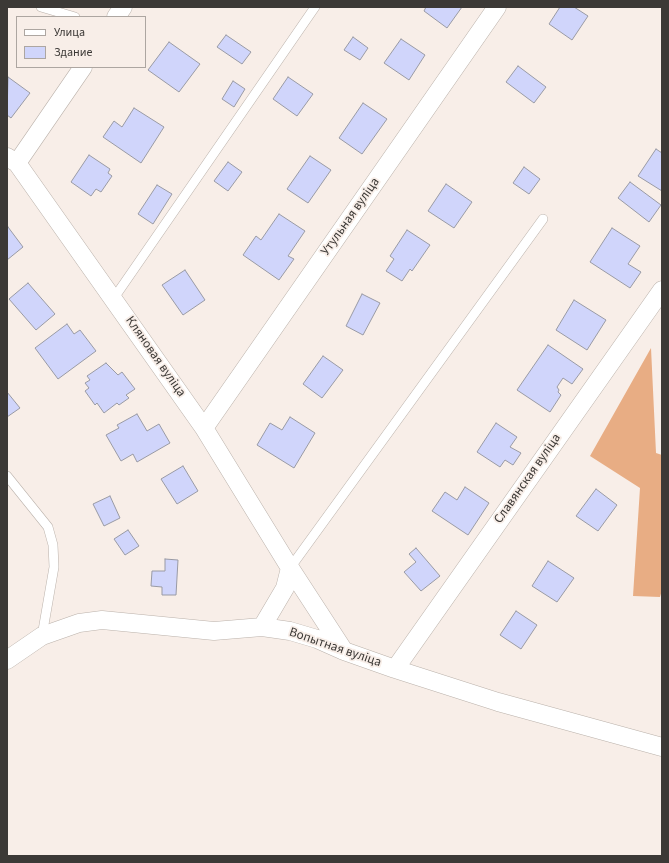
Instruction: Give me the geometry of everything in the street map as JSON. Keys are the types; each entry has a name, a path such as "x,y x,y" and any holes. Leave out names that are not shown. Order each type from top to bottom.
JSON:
{"street":[{"path":"117,16 123,7"},
{"name":"Утульная вуліца","path":"204,428 497,7"},
{"path":"12,160 82,68"},
{"name":"Кляновая вуліца","path":"12,160 114,298 204,428 290,568 344,651"},
{"name":"Славянская вуліца","path":"395,669 662,290"},
{"path":"262,627 285,588 290,568"},
{"name":"Вопытная вуліца","path":"7,665 42,636 79,623 102,620 214,631 262,627 290,631 311,637 344,651 395,669 498,702 662,747"}],"lane":[{"path":"41,7 72,16"},
{"path":"114,298 315,7"},
{"path":"290,568 543,219"},
{"path":"7,476 48,527 53,545 54,567 42,636"}],"shaded area":[{"path":"651,348 656,453 662,455 662,590 660,597 633,596 640,488 590,456"}],"building":[{"path":"426,7 462,7 447,28 424,11"},
{"path":"560,7 574,7 588,16 572,40 549,24"},
{"path":"226,35 251,52 242,64 217,47"},
{"path":"353,37 368,48 360,60 344,50"},
{"path":"401,39 425,55 409,80 384,63"},
{"path":"169,42 200,64 179,92 148,70"},
{"path":"518,66 546,87 534,103 506,82"},
{"path":"8,77 30,93 11,118 7,115"},
{"path":"288,77 313,94 297,116 273,99"},
{"path":"233,81 245,89 234,107 222,99"},
{"path":"363,103 387,119 362,154 339,138"},
{"path":"134,108 164,127 141,163 103,137 114,121 122,127"},
{"path":"656,149 662,153 662,191 638,176"},
{"path":"89,155 110,169 108,173 112,176 101,192 96,189 91,196 71,182"},
{"path":"310,156 331,170 308,203 287,189"},
{"path":"228,162 242,172 228,191 214,181"},
{"path":"524,167 540,179 529,194 513,183"},
{"path":"630,182 661,205 649,222 618,198"},
{"path":"446,184 472,202 454,228 428,211"},
{"path":"157,185 172,194 153,224 138,214"},
{"path":"279,214 305,231 288,256 294,259 279,280 243,255 256,236 261,240"},
{"path":"8,227 23,247 7,260 7,228"},
{"path":"612,228 640,246 628,264 641,272 630,288 590,262"},
{"path":"407,230 430,245 412,271 410,269 402,281 386,271 394,259 390,256"},
{"path":"185,270 205,300 183,315 162,285"},
{"path":"28,283 55,314 36,330 9,299"},
{"path":"362,294 380,303 363,335 346,326"},
{"path":"574,300 606,320 587,350 556,330"},
{"path":"67,324 74,334 80,330 96,351 58,379 35,348"},
{"path":"548,345 583,369 572,384 563,378 557,387 559,390 558,392 561,395 550,412 517,390"},
{"path":"323,356 343,370 322,398 303,384"},
{"path":"106,363 118,375 122,372 135,389 126,395 129,398 119,405 117,403 104,413 97,403 95,405 85,391 89,388 85,383 90,380 87,376"},
{"path":"7,392 20,408 7,417"},
{"path":"137,414 147,431 159,424 170,443 137,462 133,454 121,461 106,435 119,428 117,425"},
{"path":"290,417 315,433 294,468 257,445 270,423 282,430"},
{"path":"496,423 517,437 510,447 521,453 513,465 505,460 500,467 477,452"},
{"path":"183,466 198,491 177,504 161,479"},
{"path":"465,487 489,503 468,535 432,511 445,492 457,500"},
{"path":"596,489 617,505 598,531 576,516"},
{"path":"110,496 120,518 104,526 93,504"},
{"path":"128,530 139,546 125,555 114,539"},
{"path":"416,548 440,576 421,591 404,572 416,562 409,554"},
{"path":"165,559 178,560 176,595 162,595 162,587 151,586 152,571 165,571"},
{"path":"548,561 574,578 557,602 532,586"},
{"path":"516,611 537,625 521,649 500,635"}]}
